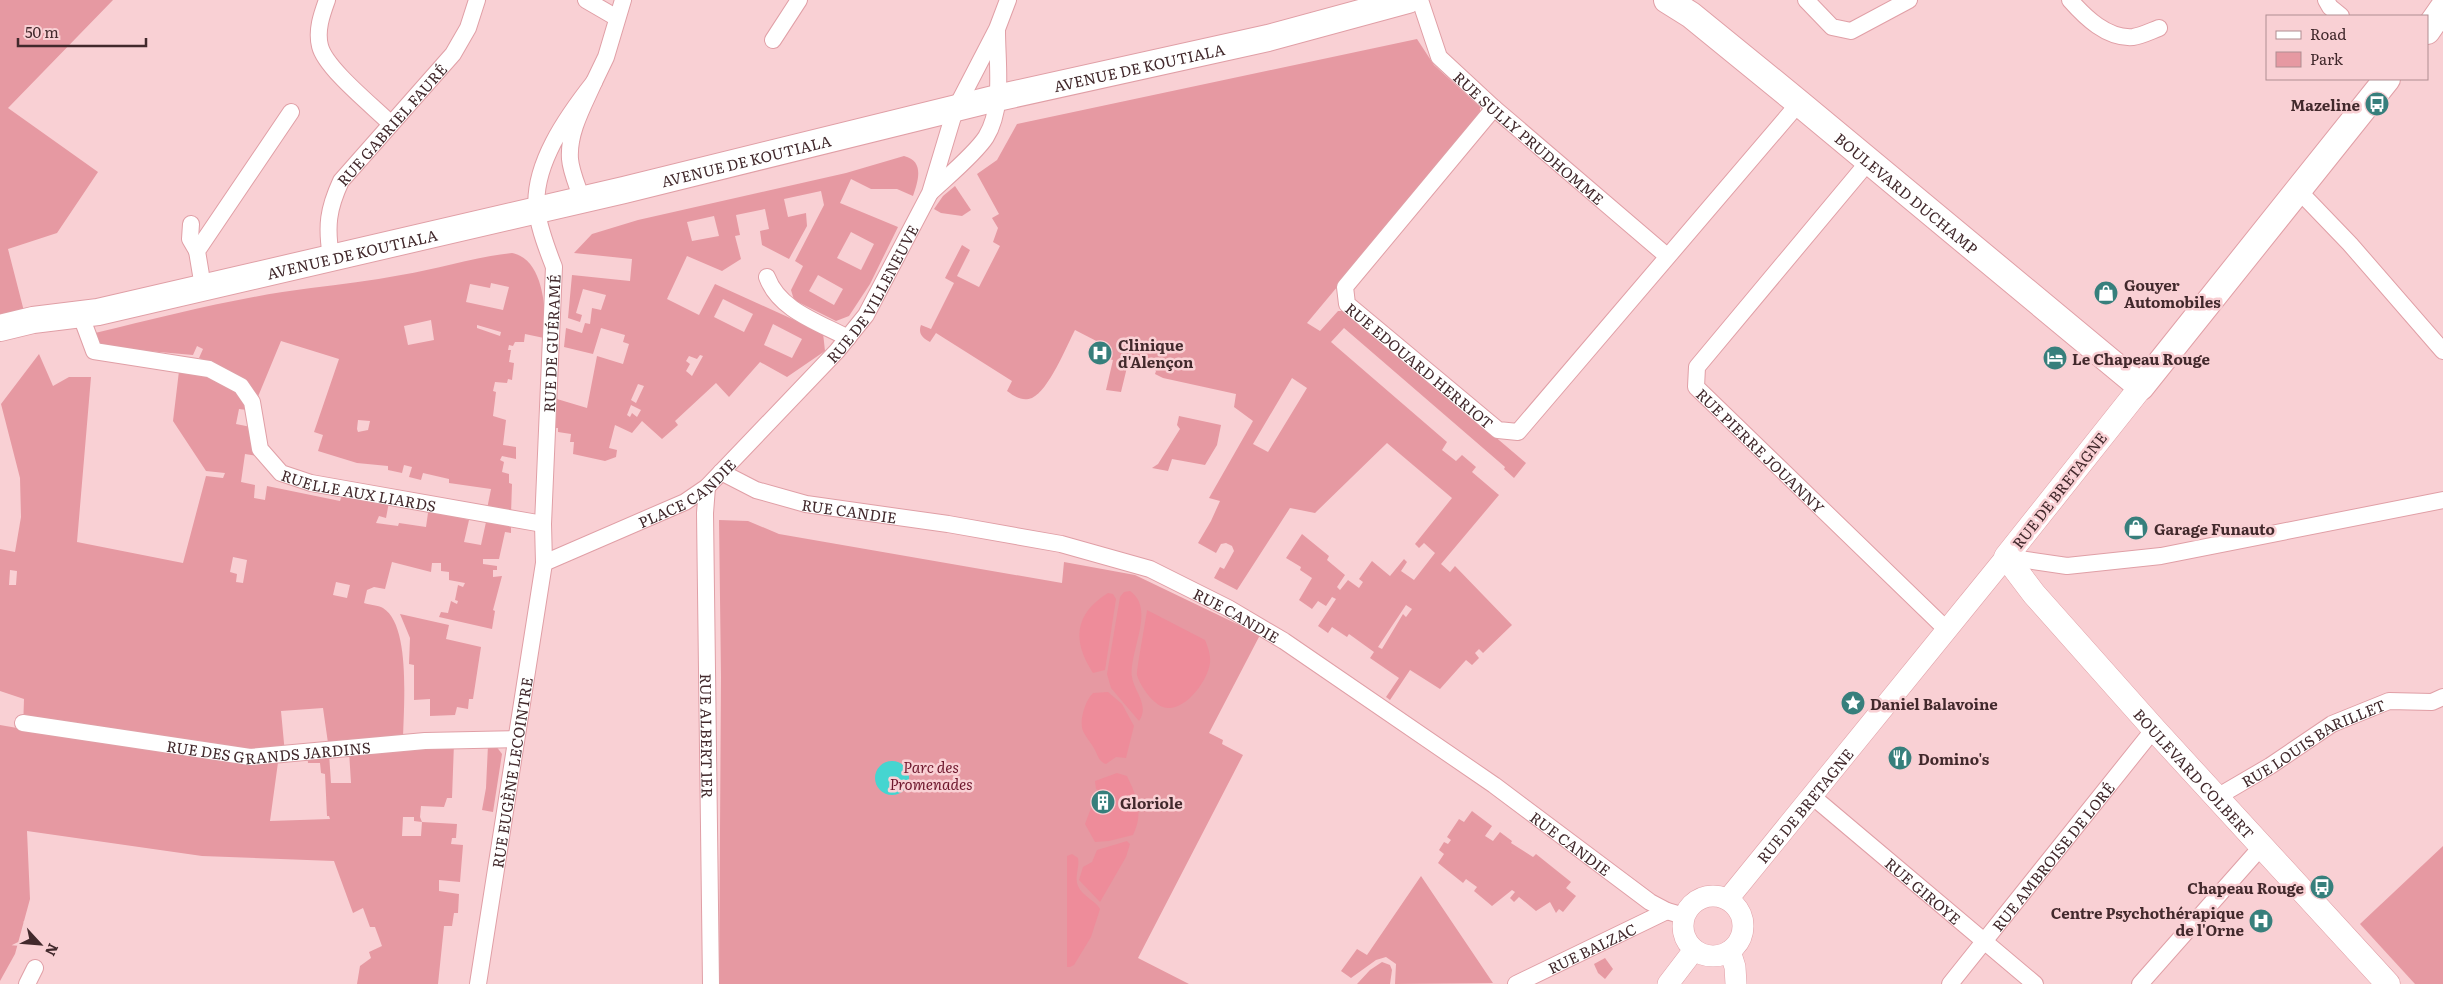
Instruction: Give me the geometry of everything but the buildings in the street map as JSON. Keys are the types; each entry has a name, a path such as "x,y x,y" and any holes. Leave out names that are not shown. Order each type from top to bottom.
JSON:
{"main road":[{"name":"AVENUE DE KOUTIALA","path":"0,328 33,320 81,316 582,200 955,110 997,98 1268,38 1408,0"},
{"name":"BOULEVARD DUCHAMP","path":"1669,0 1691,15 2141,387"},
{"path":"2428,30 2443,8"},
{"name":"RUE DE BRETAGNE","path":"2006,557 2386,80"},
{"name":"AVENUE DE KOUTIALA","path":"0,346 48,332 81,316"},
{"name":"BOULEVARD COLBERT","path":"2006,557 2034,594 2154,729 2388,984"}],"street":[{"path":"327,0 320,20 320,46 335,69 391,124"},
{"name":"RUE GABRIEL FAURÉ","path":"331,257 327,231 332,201 341,181 453,54 468,28 477,0"},
{"path":"586,0 617,18"},
{"name":"RUE DE GUÉRAMÉ","path":"582,200 570,160 570,147 577,120 606,57 623,0"},
{"path":"773,40 799,0"},
{"path":"930,193 955,110 996,29 1008,0"},
{"name":"RUE SULLY PRUDHOMME","path":"1420,0 1439,57 1494,108 1667,256"},
{"path":"1806,0 1832,27 1852,31 1909,0"},
{"path":"2070,0 2086,18 2110,33 2133,37 2159,28"},
{"path":"2326,0 2330,8 2340,15"},
{"path":"930,193 985,139 993,124 997,98 996,29"},
{"name":"RUE DE GUÉRAMÉ","path":"544,563 543,524 554,267 542,236 537,210 538,188 553,140 568,116 594,82"},
{"name":"RUE EDOUARD HERRIOT","path":"1494,108 1345,287 1347,304 1498,430 1518,432 1799,104"},
{"path":"197,251 291,112"},
{"name":"RUE PIERRE JOUANNY","path":"1869,161 1697,367 1696,387 1947,630"},
{"path":"2299,191 2350,244 2443,351"},
{"name":"RUE DE VILLENEUVE","path":"804,386 848,338 866,314 930,193"},
{"path":"190,224 190,239 197,251 203,288"},
{"path":"767,277 772,291 783,303 848,338"},
{"name":"RUELLE AUX LIARDS","path":"81,316 94,351 209,369 241,386 252,402 260,449 281,473 311,483 543,524"},
{"name":"PLACE CANDIE","path":"544,563 685,502 707,487 804,386"},
{"name":"RUE CANDIE","path":"721,472 756,490 806,504 948,524 1061,544 1150,569 1228,608 1284,641 1494,785 1650,902 1675,914"},
{"name":"RUE ALBERT 1ER","path":"707,487 705,513 711,984"},
{"path":"2006,557 2067,566 2161,556 2443,500"},
{"name":"RUE DE BRETAGNE","path":"1728,899 2006,557"},
{"name":"RUE EUGÈNE LECOINTRE","path":"478,984 544,563"},
{"name":"RUE LOUIS BARILLET","path":"2217,797 2270,766 2332,724 2388,700 2432,702 2443,697"},
{"name":"RUE DES GRANDS JARDINS","path":"23,723 250,757 425,741 516,739"},
{"name":"RUE AMBROISE DE LORÉ","path":"1950,984 2154,729"},
{"name":"RUE GIROYE","path":"1812,796 2035,984"},
{"path":"2140,984 2262,846"},
{"path":"1705,896 1717,896 1728,899 1738,907 1744,925 1741,937 1730,951 1723,955 1708,956 1694,950 1675,914 1705,896"},
{"name":"RUE BALZAC","path":"1516,984 1675,914"},
{"path":"1668,984 1694,950"},
{"path":"1730,951 1735,967 1736,984"},
{"path":"27,984 35,968"}],"green space":[{"path":"0,0 113,0 8,108 98,172 57,233 8,249 26,319 0,326"},
{"path":"1417,39 1434,65 1480,107 1480,116 1307,323 1320,331 1338,311 1347,311 1526,463 1514,478 1504,469 1505,467 1344,328 1331,342 1447,442 1442,450 1456,461 1462,455 1476,467 1472,472 1499,495 1441,564 1450,572 1455,566 1512,625 1483,653 1479,649 1475,653 1479,658 1472,665 1466,660 1440,689 1410,670 1390,700 1386,697 1399,678 1370,658 1374,652 1349,634 1347,637 1332,627 1328,633 1318,626 1336,599 1332,597 1326,606 1318,601 1312,609 1299,600 1312,578 1300,570 1301,567 1286,558 1302,534 1329,556 1327,560 1345,575 1337,587 1340,590 1348,580 1359,588 1363,582 1359,579 1372,561 1390,576 1404,559 1407,562 1401,571 1414,580 1435,553 1424,543 1419,548 1415,544 1452,498 1387,443 1315,513 1290,508 1237,590 1214,578 1220,567 1224,569 1234,551 1232,546 1226,543 1221,544 1216,553 1198,543 1220,501 1209,498 1253,421 1234,407 1236,394 1163,378 1155,374 1156,371 1148,362 1148,359 1130,355 1121,392 1106,390 1113,360 1095,355 1108,347 1075,330 1045,386 1032,398 1022,399 1007,391 1012,381 936,333 930,342 923,337 920,333 921,325 931,329 954,283 945,278 962,245 970,250 957,276 979,287 1000,246 993,242 998,228 992,218 999,214 977,174 997,160 1017,124","holes":["1292,378 1307,388 1268,452 1253,444","1406,605 1412,609 1406,617 1403,614 1382,649 1378,647"]},
{"path":"904,156 915,162 918,172 913,196 897,189 871,189 851,179 840,203 898,227 870,284 849,316 836,321 794,300 791,290 803,266 795,261 824,205 821,191 784,199 788,217 806,213 807,226 789,259 762,245 760,231 769,229 765,209 736,215 740,235 735,236 741,259 722,271 687,256 667,299 699,315 715,284 823,333 825,351 787,377 760,362 729,397 716,383 675,421 678,425 662,439 642,421 632,433 615,425 609,448 617,450 616,457 605,461 573,454 574,442 570,442 571,434 558,432 558,428 555,428 557,399 587,408 597,356 623,364 629,344 623,342 625,335 601,328 593,354 564,347 566,328 582,333 585,323 590,324 592,308 601,310 606,295 583,289 576,313 582,315 580,322 568,318 572,275 630,281 632,259 574,253 592,234 638,220 846,173","holes":["714,216 719,236 692,241 687,222","851,232 874,244 861,270 837,258","818,275 843,289 834,305 809,291","723,299 753,314 744,332 714,317","773,324 802,339 792,358 764,345","700,355 703,356 692,376 686,371 690,364 686,361 689,356 697,359","638,384 644,386 636,403 631,400","631,405 641,410 637,417 632,413 630,417 627,415"]},
{"path":"955,186 971,210 962,216 941,213 934,209 943,196"},
{"path":"512,253 523,257 531,265 541,288 545,315 544,338 525,334 524,342 515,342 513,346 509,345 508,350 511,350 509,362 514,363 512,380 508,379 507,383 495,382 493,391 496,392 493,416 506,420 503,445 516,447 516,459 502,456 500,460 504,462 502,472 509,474 509,483 512,484 511,514 487,509 491,489 449,483 449,479 423,473 421,480 409,477 412,467 404,465 402,473 388,470 388,466 357,463 318,451 323,435 314,432 339,359 281,341 257,399 228,371 199,358 203,349 197,346 193,355 103,347 99,345 95,333 256,296 367,281","holes":["491,283 509,287 503,310 466,302 470,284 490,288","431,320 434,340 408,345 404,326","477,325 501,332 500,336 477,328","358,420 370,421 368,430 358,432"]},
{"path":"39,354 53,386 69,377 91,377 77,542 183,563 206,476 223,478 225,473 206,471 173,421 179,371 206,375 238,392 247,410 239,409 236,424 251,427 258,456 245,454 241,482 255,485 254,498 265,500 267,486 340,501 342,495 389,502 386,518 379,516 376,523 398,526 399,523 426,527 428,513 434,511 469,520 464,542 481,545 486,522 511,526 511,533 505,532 499,559 483,559 483,564 497,566 497,570 493,570 493,577 502,576 493,610 495,611 492,629 439,617 441,612 448,613 451,601 457,604 458,601 455,600 458,585 463,587 465,583 449,580 449,572 441,571 441,563 432,563 431,572 392,562 385,589 374,587 367,590 364,603 383,608 392,618 398,632 404,671 403,743 329,750 323,708 281,711 285,754 279,755 270,821 330,819 327,816 325,774 321,773 320,763 308,763 307,753 329,753 331,783 351,783 349,751 454,743 452,798 447,798 444,807 421,806 420,817 422,822 457,824 456,838 452,838 451,844 463,845 460,882 439,880 439,891 459,894 458,913 454,913 452,926 444,926 438,984 357,984 360,966 371,958 369,952 382,946 375,927 370,927 363,908 353,913 334,861 202,856 27,831 30,899 15,954 0,981 0,725 23,729 24,699 0,691 0,549 15,552 21,517 20,478 1,404","holes":["233,557 247,560 243,583 236,582 237,574 230,572","10,570 17,571 16,585 9,585","336,582 350,585 347,598 333,595","403,817 414,817 414,821 422,822 421,836 402,836"]},
{"path":"1179,416 1221,425 1217,445 1205,465 1172,459 1168,471 1152,468 1158,464 1180,429 1177,425"},
{"name":"Parc des Promenades","path":"719,520 748,521 779,534 1062,583 1064,562 1135,575 1260,635 1209,733 1223,740 1222,744 1243,755 1138,958 1189,984 719,984 721,677"},
{"path":"400,614 449,625 446,639 481,647 473,699 469,699 468,709 457,707 455,715 430,716 430,699 414,700 414,665 409,664 410,638"},
{"path":"488,745 496,746 502,754 493,812 482,810 486,788"},
{"path":"1472,811 1492,826 1485,836 1493,841 1500,832 1512,841 1511,843 1533,857 1536,854 1571,882 1566,888 1576,896 1563,912 1559,909 1556,913 1550,902 1536,911 1519,897 1514,902 1510,898 1515,892 1512,890 1492,906 1474,891 1477,887 1466,879 1463,883 1438,863 1444,854 1439,850 1444,842 1448,844 1451,840 1447,837 1459,819 1464,822"},
{"path":"2443,846 2443,984 2415,984 2360,924"},
{"path":"1421,876 1493,983 1395,984 1396,964 1386,957 1376,960 1351,978 1341,971 1357,949 1367,955"},
{"path":"1605,958 1613,969 1605,979 1598,973 1594,964"},
{"path":"1382,962 1390,965 1392,970 1390,984 1357,984 1370,970"}],"shaded area":[{"path":"1130,591 1137,599 1141,608 1140,631 1132,667 1133,682 1143,710 1139,721 1111,688 1107,674 1120,597 1124,592"},
{"path":"1108,593 1113,594 1116,599 1105,670 1093,673 1082,650 1080,629 1088,610"},
{"path":"1147,610 1205,640 1208,649 1210,663 1201,685 1189,699 1175,707 1163,707 1153,700 1141,685 1137,675"},
{"path":"1108,692 1122,704 1134,726 1126,758 1116,757 1106,764 1099,758 1084,733 1082,718 1085,706 1093,693"},
{"path":"1117,773 1127,776 1134,791 1139,812 1136,827 1133,835 1109,841 1095,842 1085,824 1091,808 1095,806 1099,811 1106,811 1114,802 1109,794 1096,789 1095,781"},
{"path":"1127,841 1130,844 1126,857 1100,902 1079,880 1083,867 1092,862 1097,850"},
{"path":"1072,854 1078,858 1078,886 1082,893 1100,909 1091,937 1074,965 1067,967 1067,856"}],"water":[{"path":"892,761 899,762 904,766 908,771 908,785 904,790 899,794 892,795 885,794 880,790 876,785 875,778 876,771 880,766 885,762"}],"place":[{"name":"Mazeline","path":"2377,104"},
{"name":"Gouyer Automobiles","path":"2106,293"},
{"name":"Clinique d'Alençon","path":"1100,353"},
{"name":"Le Chapeau Rouge","path":"2055,358"},
{"name":"Garage Funauto","path":"2136,528"},
{"name":"Daniel Balavoine","path":"1853,703"},
{"name":"Domino's","path":"1900,758"},
{"name":"Gloriole","path":"1103,802"},
{"name":"Chapeau Rouge","path":"2322,887"},
{"name":"Centre Psychothérapique de l'Orne","path":"2261,921"}]}
